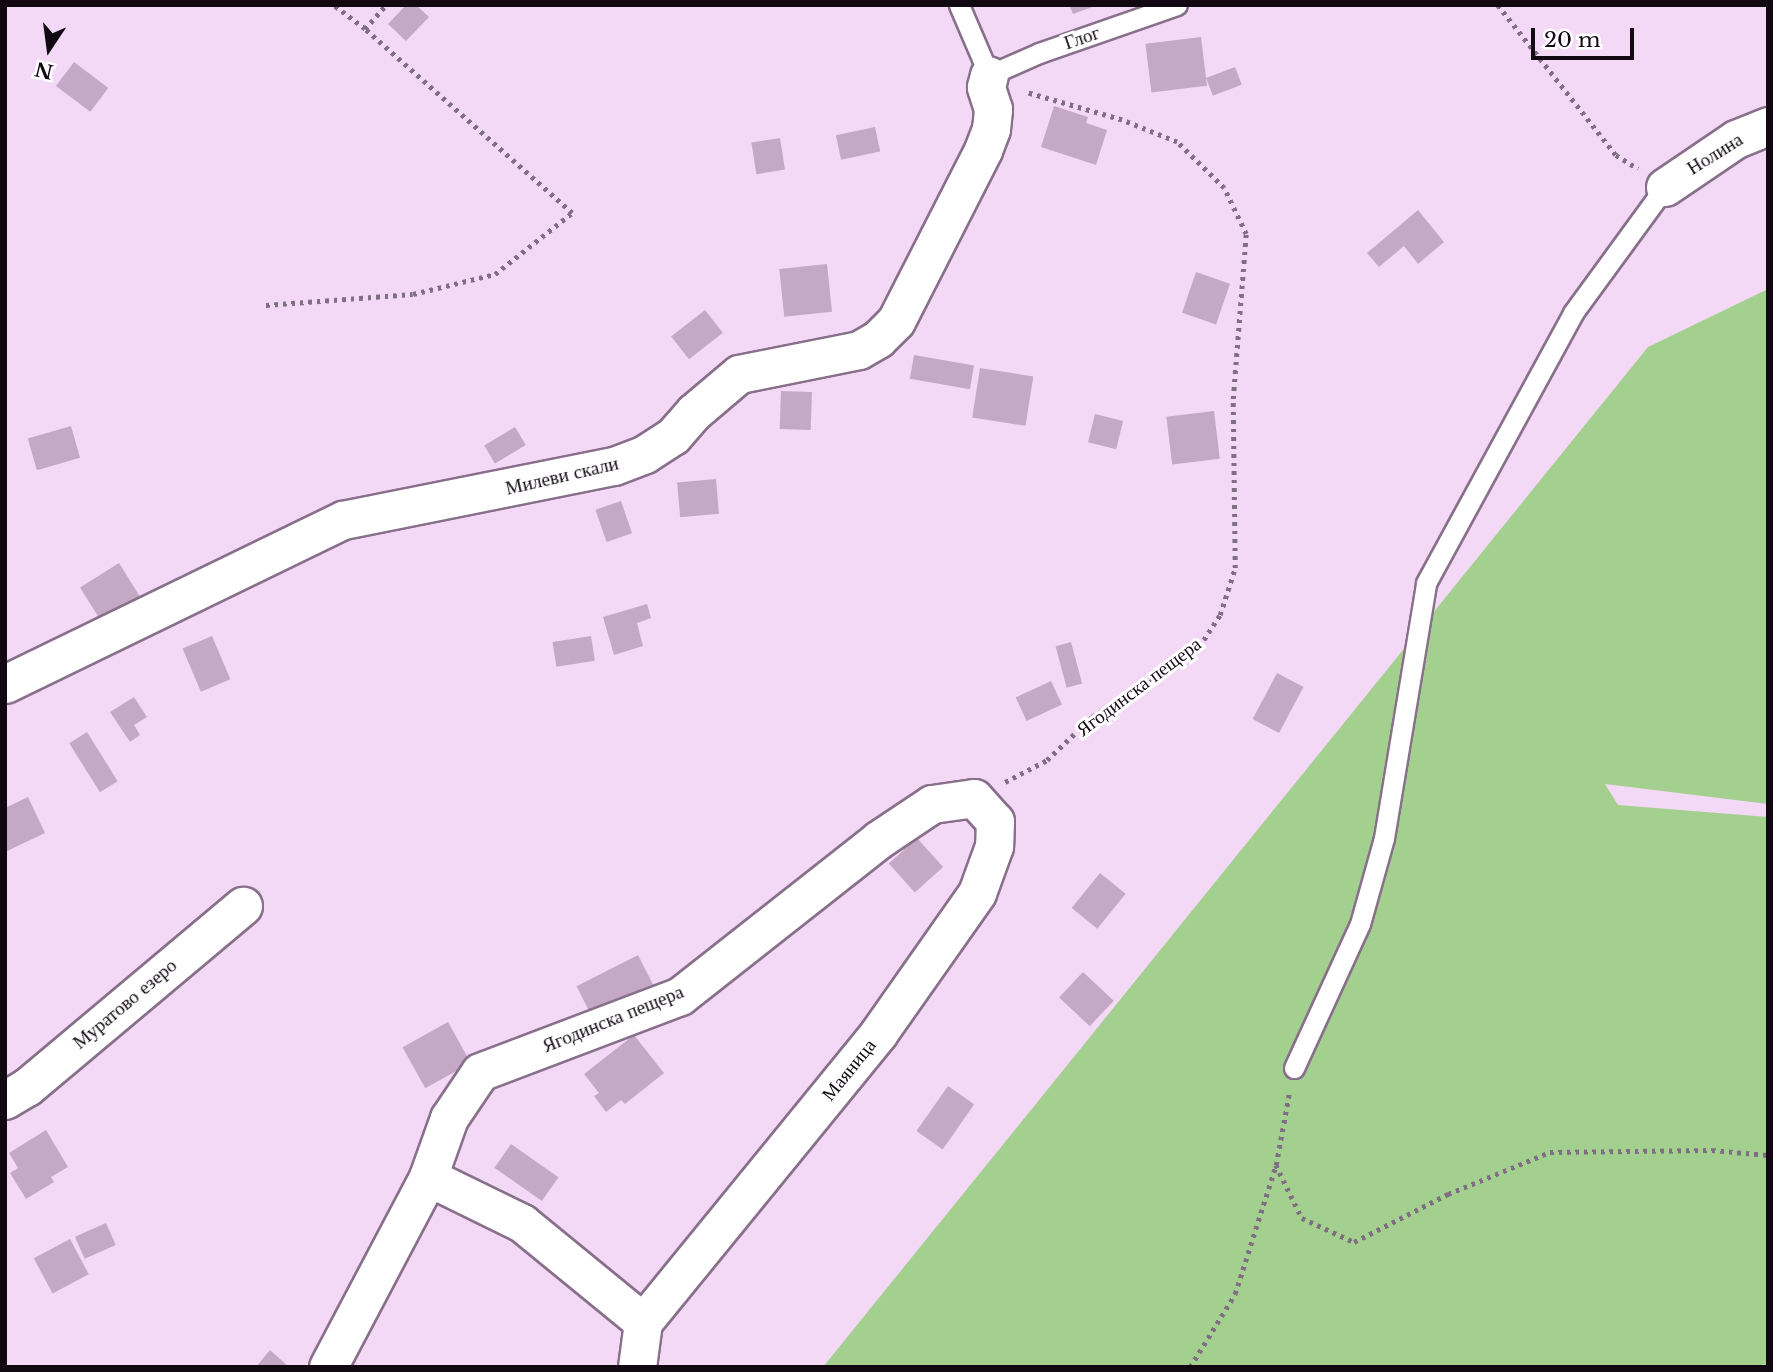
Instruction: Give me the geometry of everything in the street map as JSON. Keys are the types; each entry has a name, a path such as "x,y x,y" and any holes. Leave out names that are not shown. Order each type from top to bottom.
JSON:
{"street":[{"name":"Милеви скали","path":"5,684 343,520 614,466 645,454 673,436 694,412 739,374 859,350 878,339 896,321 983,150 991,129 993,108 986,87 989,75"},
{"name":"Нолина","path":"1665,187 1736,139 1768,126"},
{"name":"Ягодинска пещера","path":"333,1362 428,1177 449,1118 480,1072 680,996 878,840 932,804 974,798"},
{"name":"Маяница","path":"643,1322 878,1034 977,893 994,846 995,821 974,798"},
{"name":"Муратово езеро","path":"5,1100 27,1087 243,906"},
{"path":"428,1177 522,1223 643,1322 637,1367"}],"lane":[{"name":"Милеви скали","path":"959,5 989,75"},
{"name":"Глог","path":"989,75 1039,53 1177,5"},
{"path":"1294,1068 1360,924 1384,838 1426,583 1573,313 1665,187"}],"path":[{"path":"267,305 413,294 495,274 572,213 365,29 333,5"},
{"path":"365,29 386,5"},
{"path":"1498,5 1616,155 1665,187"},
{"name":"Ягодинска пещера","path":"974,798 1047,760 1092,717 1199,646 1220,615 1235,568 1233,399 1246,234 1224,188 1177,142 1122,120 1038,98 989,75"},
{"path":"1190,1367 1235,1294 1276,1165 1294,1068"},
{"path":"1276,1165 1302,1218 1354,1242 1448,1194 1550,1152 1712,1150 1768,1156"}],"green space":[{"path":"1768,289 1768,804 1605,784 1618,805 1768,817 1768,1367 823,1367 1648,347"}],"building":[{"path":"406,5 416,5 429,17 406,41 388,24"},
{"path":"1069,5 1095,5 1095,6 1073,14"},
{"path":"1201,37 1207,86 1151,92 1145,44"},
{"path":"74,62 108,88 90,112 56,86"},
{"path":"1235,67 1242,85 1213,96 1206,78"},
{"path":"1054,106 1088,117 1086,123 1107,130 1096,165 1041,147"},
{"path":"875,127 880,151 841,160 836,135"},
{"path":"780,138 785,170 756,174 751,143"},
{"path":"1418,210 1444,242 1418,264 1404,246 1379,267 1367,253"},
{"path":"827,264 832,312 784,317 779,269"},
{"path":"1196,272 1230,284 1216,324 1182,313"},
{"path":"705,310 723,333 689,359 671,336"},
{"path":"914,355 974,366 970,389 910,379"},
{"path":"980,368 1033,376 1026,426 972,417"},
{"path":"781,391 812,392 811,430 780,429"},
{"path":"1214,411 1220,459 1172,464 1166,417"},
{"path":"1095,414 1123,421 1116,449 1088,442"},
{"path":"71,426 80,458 37,470 28,438"},
{"path":"515,427 526,445 495,464 484,446"},
{"path":"716,479 719,514 680,517 677,482"},
{"path":"621,501 632,533 607,542 595,510"},
{"path":"119,563 140,597 101,621 80,587"},
{"path":"647,604 651,618 637,623 643,646 614,655 603,617"},
{"path":"212,636 230,679 201,692 183,649"},
{"path":"591,636 595,661 556,667 552,642"},
{"path":"1071,642 1082,684 1067,688 1056,646"},
{"path":"1277,673 1303,687 1279,733 1253,719"},
{"path":"1051,681 1062,705 1027,721 1016,697"},
{"path":"134,697 147,717 134,725 140,735 130,742 110,712"},
{"path":"87,732 118,781 100,792 69,743"},
{"path":"28,797 45,833 5,852 5,808"},
{"path":"917,838 943,867 915,892 889,863"},
{"path":"1100,873 1126,894 1097,929 1072,908"},
{"path":"638,955 654,986 592,1018 577,986"},
{"path":"1083,972 1114,1001 1090,1026 1059,998"},
{"path":"448,1022 471,1063 425,1088 403,1047"},
{"path":"634,1035 664,1073 625,1104 621,1100 606,1112 594,1096 599,1093 584,1074"},
{"path":"948,1086 974,1104 943,1149 916,1131"},
{"path":"46,1130 68,1167 51,1177 54,1182 26,1199 10,1173 18,1168 9,1153"},
{"path":"511,1144 559,1177 542,1201 494,1168"},
{"path":"106,1223 116,1245 85,1259 75,1237"},
{"path":"70,1239 89,1274 53,1294 34,1258"},
{"path":"270,1350 289,1367 256,1367"}]}
